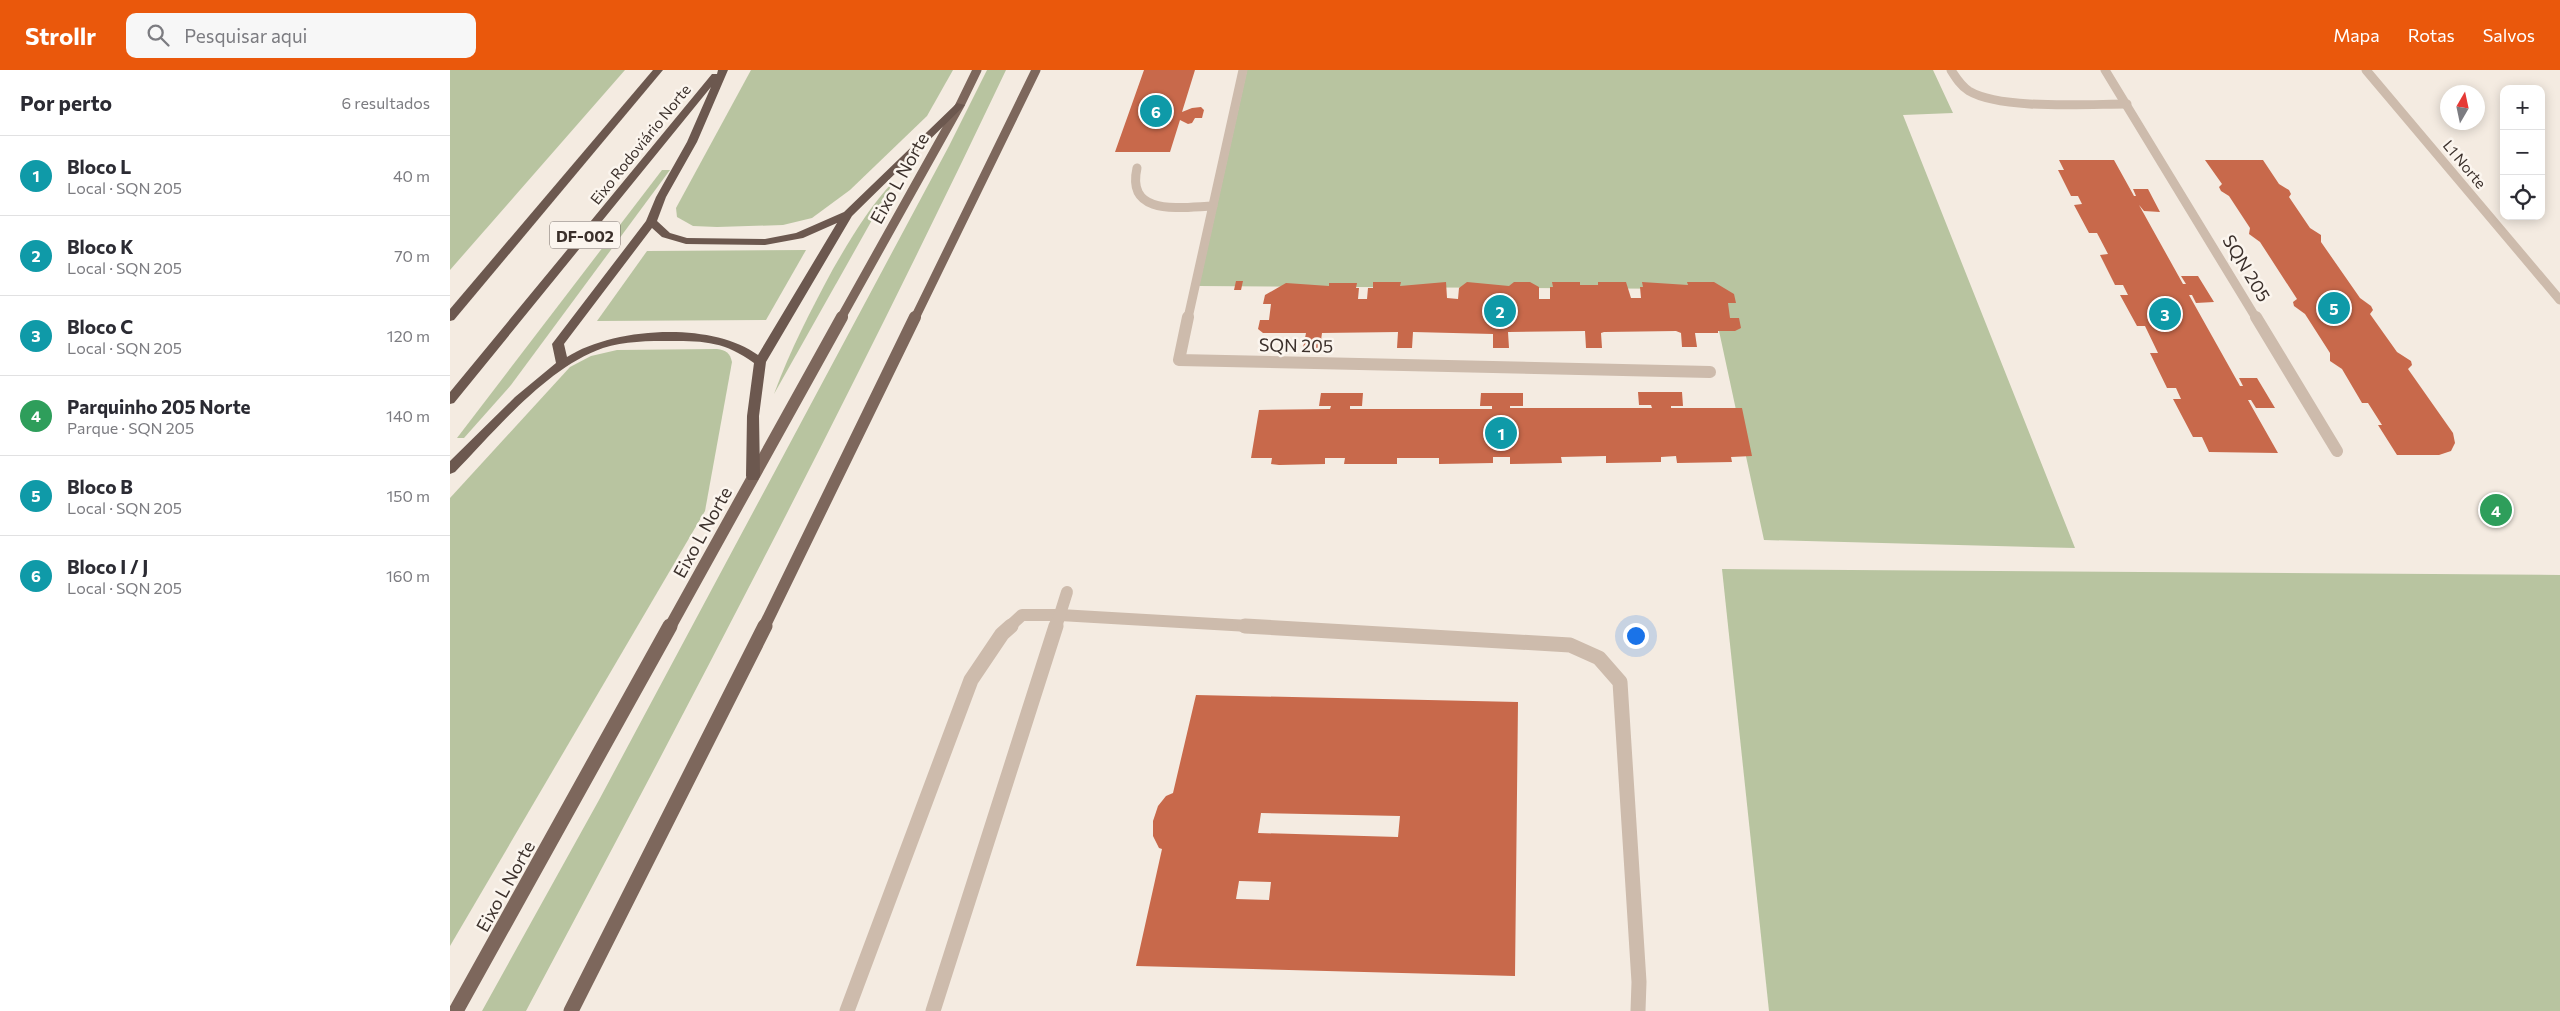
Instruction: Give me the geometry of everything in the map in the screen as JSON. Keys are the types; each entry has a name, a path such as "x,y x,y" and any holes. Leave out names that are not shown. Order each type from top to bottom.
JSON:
{"highway":[{"name":"Eixo Rodoviário Norte","path":"450,317 658,70"},
{"name":"Eixo Rodoviário Norte","path":"450,400 722,70"},
{"path":"562,364 558,344 650,222 661,197 692,142 722,70"},
{"path":"753,476 753,416 760,362 848,214 960,105"},
{"path":"650,222 666,235 686,241 721,243 765,242 799,236 848,214"},
{"path":"450,469 562,364 598,346 654,337 709,337 728,340 760,362"}],"main road":[{"name":"Eixo L Norte","path":"456,1011 960,105 977,70"},
{"path":"571,1011 701,756 1036,70"}],"street":[{"name":"SQN 205","path":"1243,70 1179,360 1710,372"},
{"path":"1951,70 1962,86 1986,98 2127,104"},
{"name":"SQN 205","path":"2105,70 2336,451"},
{"name":"L1 Norte","path":"2366,70 2560,300"},
{"path":"1137,168 1134,184 1136,193 1145,202 1161,207 1213,206"},
{"path":"934,1011 1067,592"},
{"path":"847,1011 971,680 1002,634 1022,615 1060,615 1570,645 1596,655 1611,667 1620,682 1639,982 1638,1011"}],"green space":[{"path":"450,70 625,70 450,270"},
{"path":"751,70 953,70 927,116 850,190 812,218 783,225 693,226 677,217 676,208"},
{"path":"987,70 1006,70 891,307 772,543 526,1011 482,1011 599,800 949,146"},
{"path":"1247,70 1933,70 1953,113 1903,115 2075,548 1764,540 1710,289 1199,286"},
{"path":"662,170 670,170 511,385 464,438 457,438"},
{"path":"894,181 774,394 794,346 833,269 868,212"},
{"path":"806,250 766,320 597,321 647,251"},
{"path":"717,349 729,354 732,362 705,511 450,946 450,498 570,367 591,356 617,350"},
{"path":"1722,569 2560,575 2560,1011 1769,1011"}],"building":[{"path":"1144,70 1195,70 1182,112 1201,107 1204,110 1202,118 1195,118 1192,123 1188,124 1180,120 1170,152 1115,152"},
{"path":"2059,160 2114,160 2134,196 2136,196 2133,189 2148,189 2160,212 2144,211 2139,205 2183,284 2186,284 2181,276 2198,276 2214,302 2196,303 2192,295 2189,295 2240,386 2243,386 2239,378 2257,378 2275,408 2256,408 2251,400 2248,400 2278,453 2209,452 2202,437 2193,437 2173,399 2181,399 2176,388 2167,388 2150,353 2158,353 2145,326 2137,326 2120,295 2128,295 2123,285 2115,285 2100,255 2108,254 2097,233 2089,233 2074,205 2082,204 2078,196 2071,196 2058,170 2064,170"},
{"path":"2205,160 2263,160 2279,184 2289,190 2291,194 2289,197 2310,228 2321,235 2321,242 2360,298 2371,306 2373,310 2370,314 2397,352 2411,361 2412,365 2408,369 2453,433 2455,443 2451,451 2439,455 2397,455 2378,425 2382,425 2368,403 2362,403 2342,369 2330,361 2330,353 2305,314 2294,306 2293,302 2297,299 2260,242 2249,234 2250,228 2229,196 2221,191 2219,187 2222,184"},
{"path":"1236,281 1243,281 1241,290 1234,290"},
{"path":"1373,282 1401,282 1400,286 1446,282 1447,298 1458,299 1459,288 1467,282 1509,286 1514,282 1530,282 1539,287 1539,299 1550,299 1550,287 1553,287 1552,282 1580,282 1580,285 1598,285 1598,282 1626,282 1631,298 1641,298 1640,287 1643,287 1642,282 1688,285 1687,282 1714,282 1734,294 1736,303 1728,303 1730,318 1739,318 1741,328 1735,331 1718,331 1718,333 1695,333 1697,347 1682,347 1681,333 1676,331 1604,332 1601,333 1602,348 1586,348 1585,331 1508,332 1509,348 1493,348 1493,334 1413,332 1412,348 1397,348 1398,332 1322,333 1320,348 1303,348 1306,333 1263,333 1258,329 1260,320 1269,320 1271,304 1263,304 1265,295 1286,283 1329,286 1329,283 1357,283 1356,288 1359,288 1358,299 1367,299 1368,288 1373,288"},
{"path":"1638,392 1682,392 1683,406 1671,406 1671,408 1742,408 1752,456 1731,457 1732,462 1677,463 1676,456 1661,457 1661,462 1606,463 1606,456 1561,457 1562,463 1510,464 1510,457 1493,457 1493,463 1439,464 1439,458 1397,458 1397,464 1344,464 1345,458 1325,458 1325,464 1279,465 1271,464 1272,458 1251,458 1259,410 1330,409 1331,406 1319,406 1321,393 1363,393 1362,406 1350,406 1350,409 1492,409 1492,406 1480,406 1481,393 1523,393 1523,406 1510,406 1510,408 1652,408 1651,405 1639,405"},
{"path":"1196,695 1518,702 1515,976 1136,966 1162,849 1159,848 1153,836 1153,821 1158,806 1166,796 1173,793","holes":["1261,813 1400,816 1398,837 1258,833","1239,881 1271,882 1269,900 1236,899"]}],"place":[{"name":"Bloco I / J","path":"1156,111"},
{"name":"Bloco B","path":"2334,308"},
{"name":"Bloco K","path":"1500,311"},
{"name":"Bloco C","path":"2165,314"},
{"name":"Bloco L","path":"1501,433"},
{"name":"Parquinho 205 Norte","path":"2496,510"}]}
